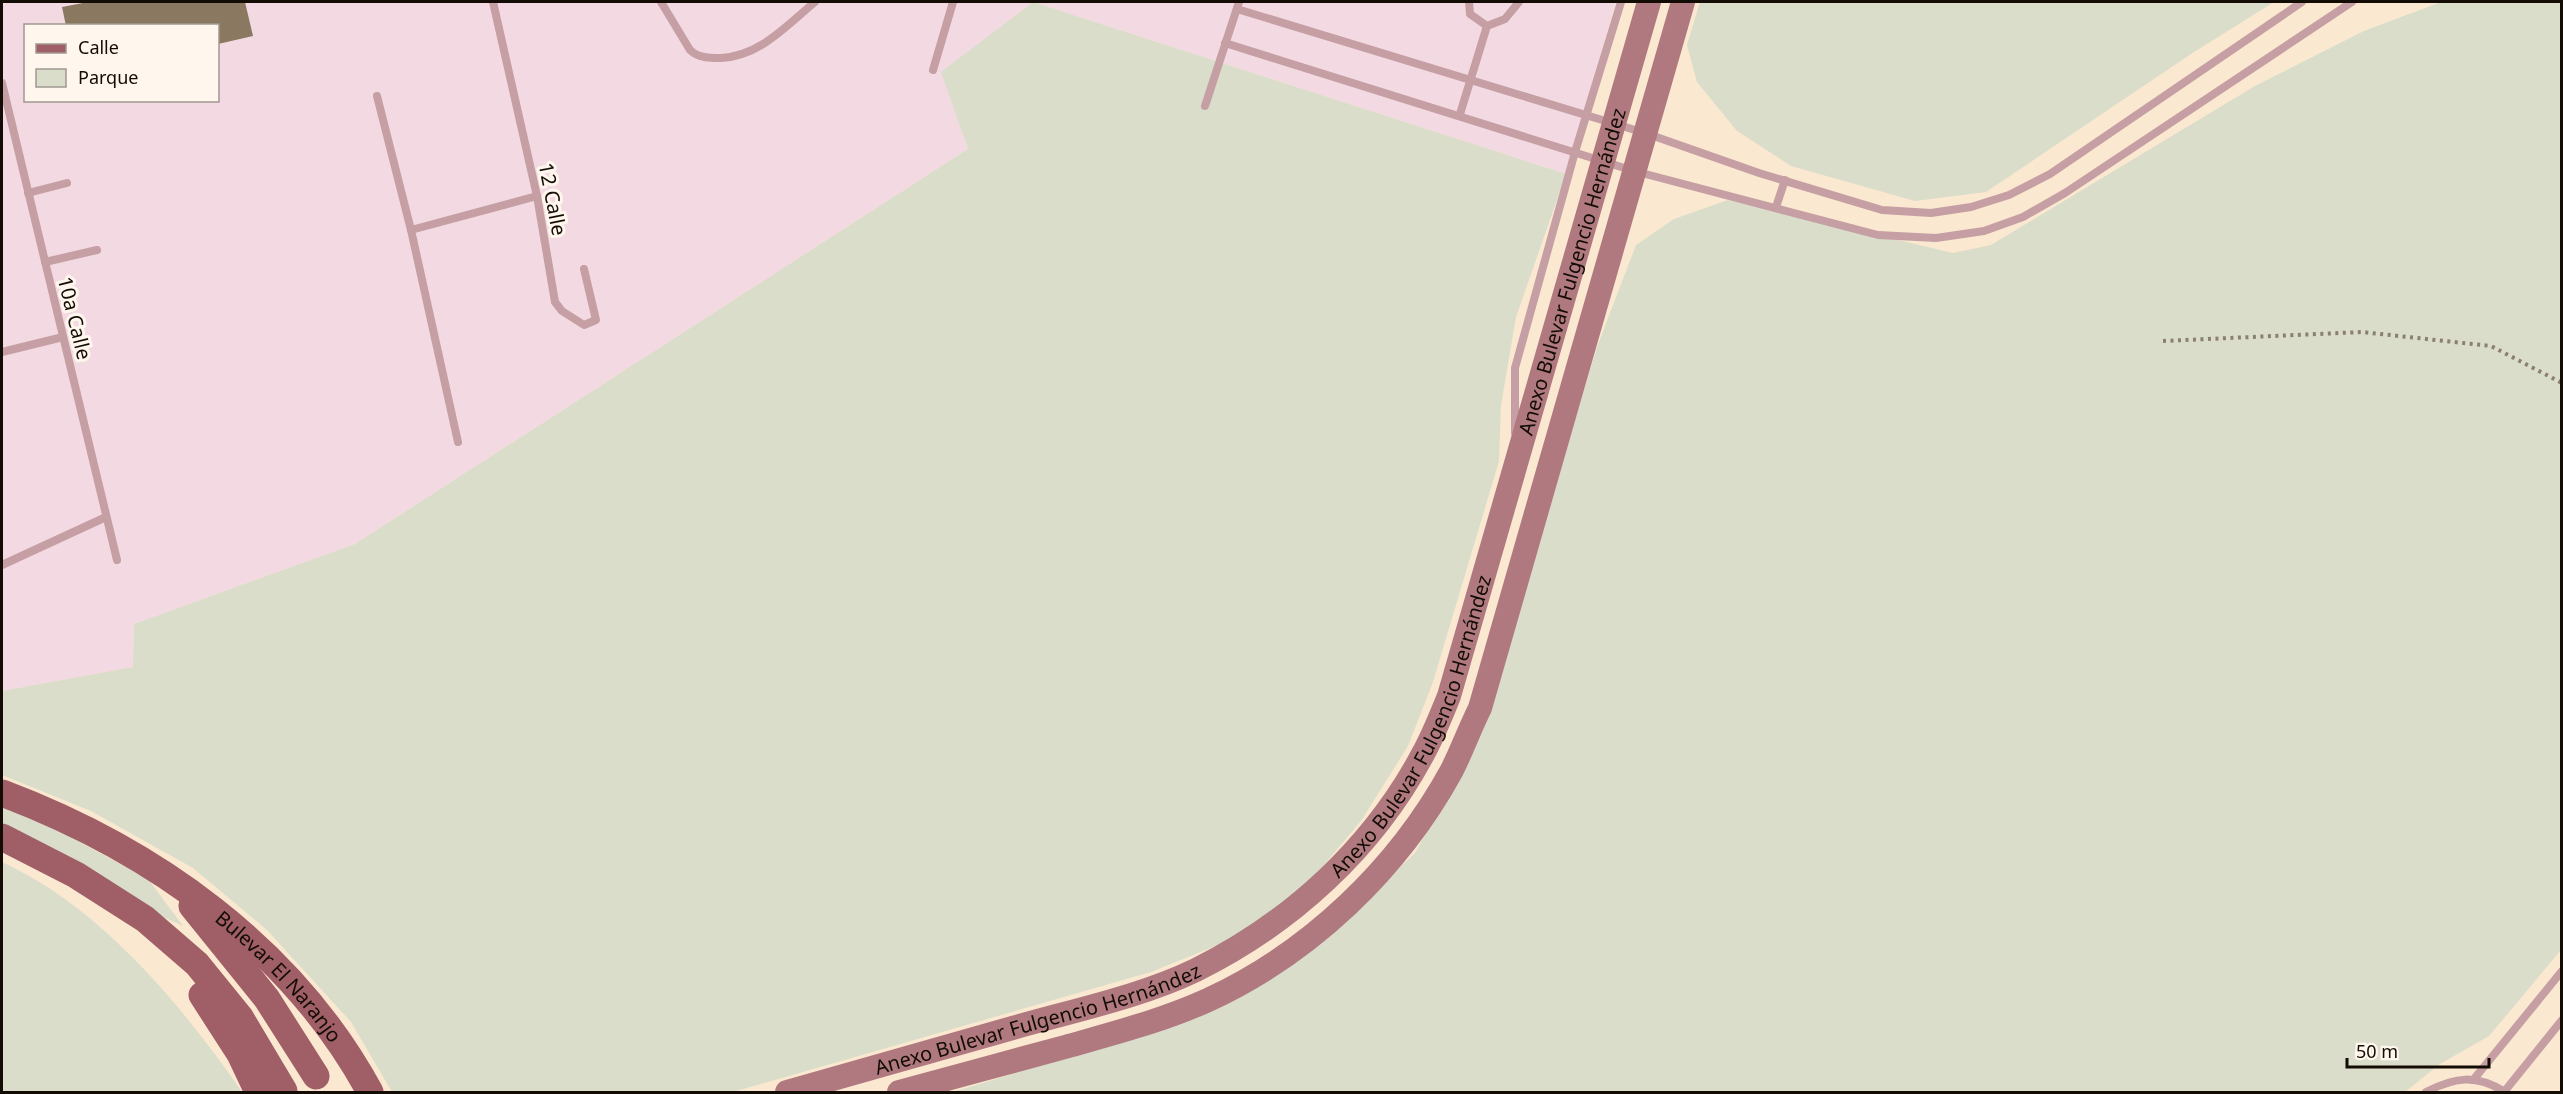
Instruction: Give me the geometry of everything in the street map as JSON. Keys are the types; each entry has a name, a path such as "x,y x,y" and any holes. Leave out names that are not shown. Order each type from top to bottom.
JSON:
{"main road":[{"name":"Anexo Bulevar Fulgencio Hernández","path":"787,1092 1134,993 1204,965 1250,939 1302,902 1348,858 1389,809 1423,754 1449,696 1649,2"},
{"name":"Anexo Bulevar Fulgencio Hernández","path":"899,1092 1144,1025 1208,1000 1268,967 1323,927 1372,880 1416,828 1452,770 1480,708 1683,2"},
{"name":"Bulevar El Naranjo","path":"2,794 100,837 168,877 204,901 238,928 288,978 333,1033 370,1092"},
{"path":"2,837 76,875 112,900 140,925 208,1002 240,1054 271,1092"},
{"name":"Bulevar El Naranjo","path":"168,877 248,972 316,1076"}],"lane":[{"name":"12 Calle","path":"493,2 537,196 555,302 562,311 584,325 596,320 585,269"},
{"path":"661,2 690,50 697,55 714,58 734,57 760,47 815,2"},
{"path":"933,70 953,2"},
{"path":"1469,2 1470,14 1487,26"},
{"path":"1487,26 1505,19 1519,2"},
{"path":"1515,473 1515,368 1575,152 1621,2"},
{"path":"1205,106 1238,5 1470,81 1645,133 1882,210 1931,213 1971,207 2009,195 2050,174 2302,2"},
{"path":"1225,43 1460,114 1634,171 1878,235 1936,238 1984,231 2023,217 2066,193 2352,2"},
{"path":"1460,114 1487,26"},
{"name":"10a Calle","path":"2,83 117,560"},
{"path":"377,96 411,230 458,442"},
{"path":"1776,207 1785,180"},
{"path":"28,193 67,183"},
{"path":"411,230 537,196"},
{"path":"45,262 97,250"},
{"path":"2,352 63,337"},
{"path":"2,565 106,517"},
{"path":"2474,1079 2562,971"},
{"path":"2426,1092 2447,1081 2474,1079 2490,1083 2504,1092 2562,1020"}],"path":[{"path":"2163,340 2362,332 2491,346 2562,383"}],"shaded area":[{"path":"2,2 1033,2 942,72 968,149 355,544 134,624 133,667 2,691"},
{"path":"1033,2 1616,2 1566,174"}],"green space":[{"path":"1033,2 1566,174 1516,317 1501,405 1499,461 1433,682 1408,746 1361,821 1307,885 1235,938 1151,972 733,1092 392,1092 351,1022 267,930 193,868 91,811 2,775 2,691 133,667 134,624 355,544 968,149 941,72"},
{"path":"1700,2 2274,2 2194,52 1986,192 1915,201 1791,166 1737,131 1697,82 1687,45"},
{"path":"2441,2 2561,2 2561,950 2489,1036 2440,1064 2405,1092 953,1092 1170,1026 1328,936 1415,853 1484,724 1597,347 1636,245 1674,219 1728,200 1953,253 1991,245 2255,86 2364,31"},
{"path":"2,807 39,820 148,879 183,926 131,902 2,825"},
{"path":"2,862 38,881 105,931 165,992 193,1025 242,1092 2,1092"}],"building":[{"path":"88,2 245,2 253,36 219,44 219,24 66,24 62,7"}]}
